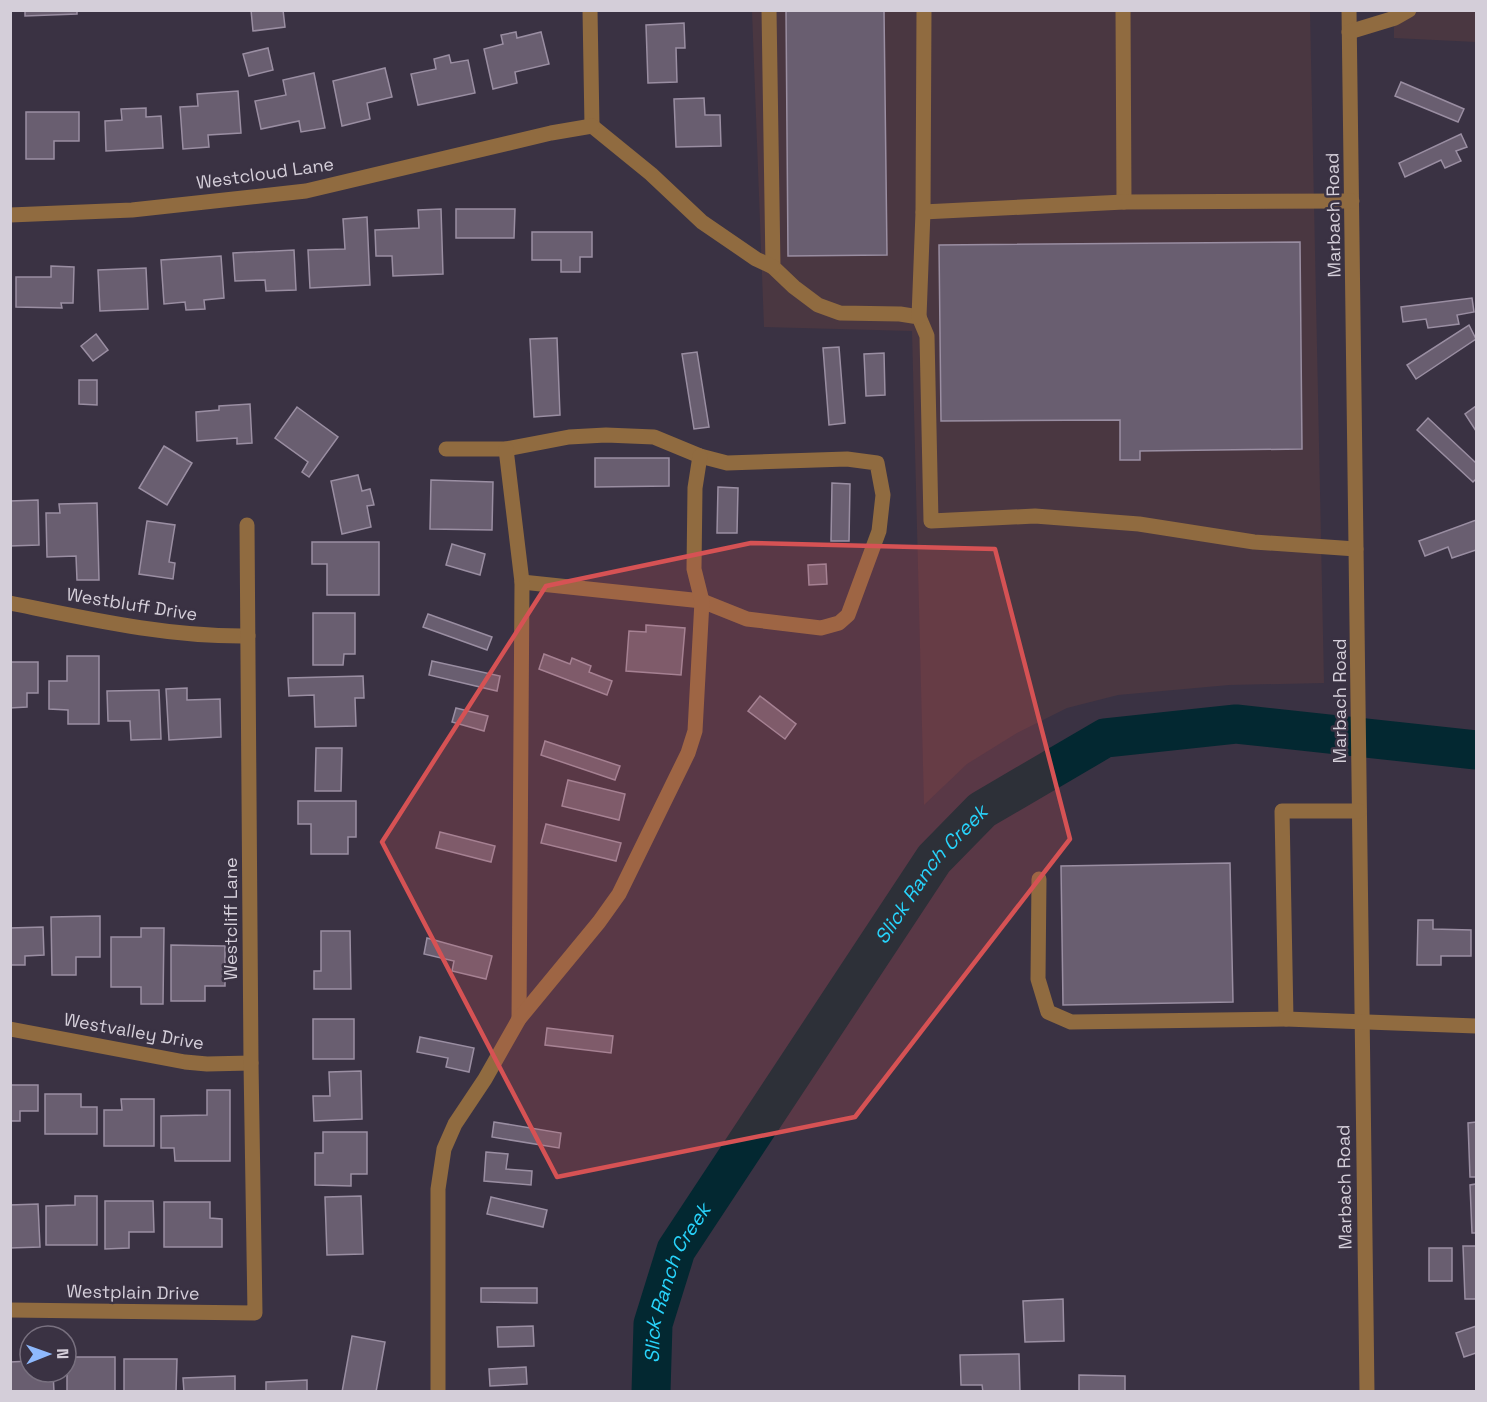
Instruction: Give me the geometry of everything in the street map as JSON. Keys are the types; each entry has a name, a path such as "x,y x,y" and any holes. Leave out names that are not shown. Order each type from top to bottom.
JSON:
{"street":[{"path":"590,10 592,126 651,174 702,222 756,259 773,267 818,305 840,313 900,314 919,318"},
{"path":"769,10 773,267"},
{"path":"924,10 923,212 919,318 927,336 931,521 1035,516 1139,524 1254,542 1356,549"},
{"path":"1123,10 1124,202"},
{"name":"Marbach Road","path":"1349,10 1367,1392"},
{"path":"1349,32 1395,18 1409,10"},
{"name":"Westcloud Lane","path":"10,215 132,210 306,191 551,133 592,126"},
{"path":"923,212 1124,202 1352,201"},
{"path":"446,450 506,449 569,437 654,436 700,456 727,463 862,460 877,463 884,495 879,531 848,615 839,623 821,628 747,619 702,600 522,582"},
{"path":"506,449 522,582 519,1019"},
{"path":"438,1392 438,1189 444,1149 455,1124 485,1079 519,1019 600,922 619,894 688,753 695,731 702,600 694,568 695,488 700,456"},
{"name":"Westcliff Lane","path":"247,525 255,1313"},
{"name":"Westbluff Drive","path":"10,603 143,630 212,636 248,636"},
{"path":"1286,1019 1282,811 1359,811"},
{"path":"1039,879 1038,979 1048,1012 1071,1022 1286,1019 1476,1026"},
{"name":"Westvalley Drive","path":"10,1029 185,1062 251,1063"},
{"name":"Westplain Drive","path":"10,1310 255,1313"}],"highlighted area":[{"path":"751,543 995,549 1070,839 855,1117 557,1177 382,842 546,586"}],"shaded area":[{"path":"752,11 1310,11 1324,683 1229,685 1118,695 1067,708 1017,733 967,764 924,805 912,331 764,327"},
{"path":"1394,11 1476,11 1476,42 1394,38"}],"building":[{"path":"25,10 77,10 77,14 25,16"},
{"path":"251,10 283,10 285,27 253,31"},
{"path":"786,10 884,10 887,255 788,256"},
{"path":"684,23 685,48 676,48 677,82 648,83 646,25"},
{"path":"516,32 517,38 541,32 549,64 515,72 517,83 493,89 484,49 503,44 501,35"},
{"path":"268,48 273,70 249,76 243,54"},
{"path":"449,55 451,63 468,60 475,93 418,105 411,74 436,69 434,59"},
{"path":"385,68 392,97 367,103 370,119 342,126 333,81"},
{"path":"314,73 325,128 301,132 299,121 261,129 255,101 286,95 283,80"},
{"path":"1401,82 1464,109 1458,122 1395,96"},
{"path":"238,91 241,133 208,135 209,147 183,149 180,107 198,106 197,94"},
{"path":"704,98 705,115 720,115 721,146 676,147 674,99"},
{"path":"146,108 146,117 161,116 163,148 106,151 105,121 122,120 121,109"},
{"path":"26,112 79,112 79,141 54,141 54,159 26,159"},
{"path":"1461,134 1467,147 1456,151 1461,161 1445,168 1441,160 1405,177 1399,163"},
{"path":"441,209 443,274 393,276 392,256 376,256 375,230 419,228 418,210"},
{"path":"456,209 515,209 514,238 456,238"},
{"path":"367,217 370,285 310,288 308,250 345,249 343,219"},
{"path":"532,232 592,232 592,257 580,257 580,272 561,272 561,260 532,260"},
{"path":"1300,242 1302,449 1140,451 1140,460 1120,460 1120,420 941,421 939,245"},
{"path":"294,250 296,290 266,291 265,280 235,281 233,253"},
{"path":"221,256 224,298 204,300 205,309 186,310 185,302 164,304 161,260"},
{"path":"51,266 74,267 73,303 61,303 62,308 16,307 16,277 51,277"},
{"path":"146,268 148,309 100,311 98,270"},
{"path":"1472,298 1474,312 1457,315 1459,324 1428,328 1426,319 1403,322 1401,307"},
{"path":"1469,325 1476,339 1416,379 1407,365"},
{"path":"96,334 108,350 93,361 81,346"},
{"path":"557,338 560,415 534,417 530,339"},
{"path":"839,347 845,423 829,425 823,348"},
{"path":"697,352 709,427 694,429 682,354"},
{"path":"884,353 885,395 866,396 864,354"},
{"path":"79,380 97,380 97,405 79,404"},
{"path":"250,404 252,443 237,444 237,438 197,441 196,412 219,410 219,406"},
{"path":"1476,406 1476,431 1465,414"},
{"path":"297,407 338,437 309,477 302,472 308,462 275,438"},
{"path":"1428,418 1476,463 1476,479 1473,482 1417,430"},
{"path":"164,446 192,463 167,505 139,488"},
{"path":"595,458 669,458 669,486 595,487"},
{"path":"358,475 362,491 370,489 374,505 367,506 371,527 342,534 331,481"},
{"path":"431,480 493,482 492,530 430,529"},
{"path":"832,483 850,484 849,541 831,541"},
{"path":"718,487 738,488 737,533 717,533"},
{"path":"38,500 39,545 10,546 10,501"},
{"path":"97,503 99,580 77,580 76,556 47,557 46,513 60,513 59,504"},
{"path":"1476,520 1476,550 1452,558 1448,547 1425,556 1419,541"},
{"path":"147,521 175,525 169,562 175,563 173,579 139,574"},
{"path":"312,542 379,542 379,595 327,595 327,564 312,564"},
{"path":"452,544 485,554 480,575 446,565"},
{"path":"826,564 827,584 809,585 808,565"},
{"path":"313,613 355,613 355,654 344,654 343,665 313,665"},
{"path":"428,614 492,637 487,650 423,627"},
{"path":"646,625 685,628 681,675 626,671 629,631 646,632"},
{"path":"544,654 570,664 572,658 591,666 589,672 612,681 607,695 539,669"},
{"path":"67,656 99,656 99,724 68,724 68,710 49,709 49,681 67,681"},
{"path":"432,661 500,676 497,691 429,675"},
{"path":"10,662 38,662 38,693 27,693 27,707 10,708"},
{"path":"363,676 364,698 355,698 356,726 315,727 314,695 289,696 288,678"},
{"path":"187,688 187,700 220,699 221,737 169,740 166,689"},
{"path":"159,690 161,739 131,740 130,721 108,721 107,691"},
{"path":"760,696 796,724 785,739 748,711"},
{"path":"456,708 488,716 484,731 452,722"},
{"path":"545,741 620,766 615,780 541,755"},
{"path":"316,748 342,748 341,791 315,791"},
{"path":"568,780 625,794 619,820 562,806"},
{"path":"298,801 356,801 356,837 348,837 348,854 311,854 311,824 298,824"},
{"path":"546,824 621,843 616,861 541,843"},
{"path":"440,832 495,846 491,862 436,848"},
{"path":"1230,863 1233,1002 1063,1005 1061,866"},
{"path":"100,916 100,957 76,957 76,975 52,975 51,917"},
{"path":"1418,920 1433,920 1433,929 1471,930 1471,956 1441,956 1441,965 1417,965"},
{"path":"43,927 44,955 25,956 25,965 10,965 10,928"},
{"path":"141,928 164,928 163,1004 141,1004 141,987 111,987 111,937 141,937"},
{"path":"321,931 350,931 351,989 314,989 314,971 321,971"},
{"path":"427,938 492,956 486,979 452,971 454,961 424,954"},
{"path":"171,945 225,946 225,986 205,986 205,1001 171,1001"},
{"path":"313,1019 354,1019 354,1059 313,1059"},
{"path":"547,1028 613,1036 611,1053 545,1045"},
{"path":"420,1037 474,1048 469,1072 446,1067 448,1058 417,1052"},
{"path":"361,1071 362,1119 314,1121 313,1096 330,1096 329,1072"},
{"path":"10,1085 38,1085 38,1111 20,1111 20,1121 10,1121"},
{"path":"207,1090 230,1090 230,1161 175,1161 174,1148 161,1148 161,1116 207,1115"},
{"path":"45,1094 81,1094 81,1107 97,1107 97,1134 45,1134"},
{"path":"121,1099 154,1099 154,1146 104,1146 104,1110 122,1110"},
{"path":"494,1122 561,1133 559,1148 492,1137"},
{"path":"1476,1122 1476,1177 1470,1177 1468,1123"},
{"path":"323,1132 367,1132 367,1174 351,1174 351,1186 315,1185 315,1153 323,1153"},
{"path":"486,1152 508,1154 506,1169 532,1171 531,1185 484,1181"},
{"path":"1476,1184 1476,1233 1472,1233 1470,1185"},
{"path":"75,1196 97,1196 97,1245 46,1245 46,1206 75,1205"},
{"path":"361,1196 363,1254 327,1255 325,1197"},
{"path":"491,1197 547,1210 543,1227 487,1214"},
{"path":"105,1201 153,1201 154,1232 129,1232 129,1248 105,1249"},
{"path":"164,1202 210,1202 210,1218 222,1219 222,1247 164,1247"},
{"path":"38,1204 40,1247 10,1248 10,1205"},
{"path":"1463,1246 1476,1246 1476,1299 1465,1299"},
{"path":"1429,1248 1452,1248 1452,1281 1429,1281"},
{"path":"481,1288 537,1288 537,1303 481,1302"},
{"path":"1063,1299 1064,1341 1025,1342 1023,1301"},
{"path":"533,1326 534,1346 498,1347 497,1327"},
{"path":"1476,1326 1476,1353 1464,1357 1456,1333"},
{"path":"352,1336 385,1342 376,1392 342,1392"},
{"path":"1019,1354 1020,1392 983,1392 982,1385 961,1385 960,1355"},
{"path":"78,1357 115,1357 115,1392 67,1392 67,1384 78,1384"},
{"path":"124,1359 177,1359 176,1392 124,1392"},
{"path":"10,1362 18,1362 18,1384 54,1384 54,1392 10,1392"},
{"path":"526,1367 527,1384 490,1386 489,1369"},
{"path":"1079,1375 1125,1376 1125,1392 1079,1392"},
{"path":"235,1376 235,1392 184,1392 183,1378"},
{"path":"307,1380 307,1392 266,1392 266,1382"}],"waterway":[{"name":"Slick Ranch Creek","path":"651,1392 653,1324 676,1250 934,859 982,810 1105,738 1236,724 1476,750"}]}
